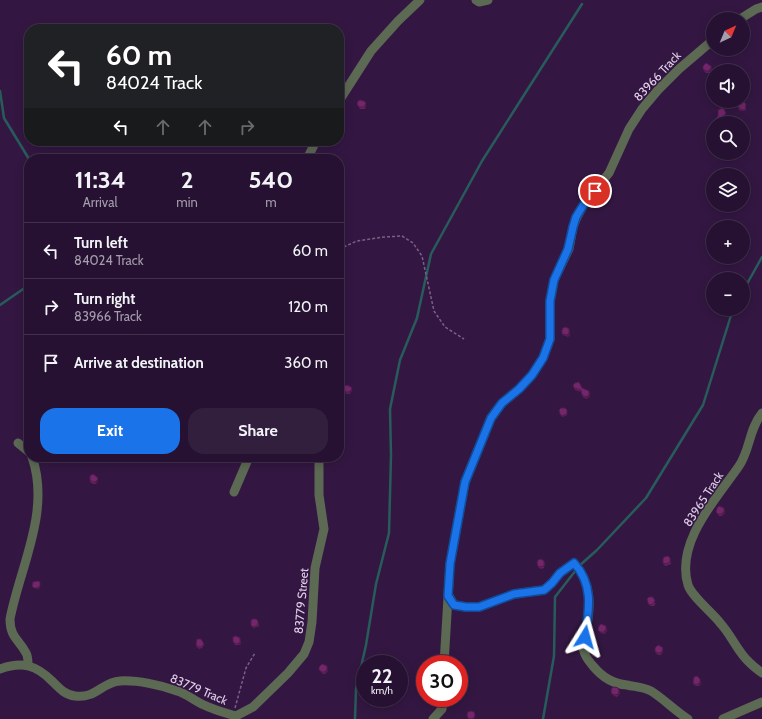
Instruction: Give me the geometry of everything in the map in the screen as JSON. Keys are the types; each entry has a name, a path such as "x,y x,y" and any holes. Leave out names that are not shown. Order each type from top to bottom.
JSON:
{"street":[{"path":"344,93 371,50 420,0"},
{"path":"476,0 479,2 488,0"},
{"path":"750,13 756,9 762,8"},
{"name":"83966 Track","path":"445,655 450,564 465,482 491,418 502,403 519,389 532,375 543,358 550,339 550,301 554,280 568,249 576,217 584,204 609,173 629,129 642,109 679,69 706,46"},
{"name":"83965 Track","path":"762,413 757,419 750,434 744,458 708,510 692,538 687,552 686,562 688,586 702,604 723,626 749,663 762,673"},
{"path":"18,443 24,448"},
{"path":"28,666 26,653 10,627 10,619 33,535 38,502 36,475 33,462"},
{"path":"234,492 247,462"},
{"name":"83779 Street","path":"234,717 253,707 283,678 304,654 309,642 312,622 315,568 324,529 319,495 319,462"},
{"path":"448,596 454,605 479,607 514,594 544,590 560,573 574,563 578,567 586,583 589,599 583,645 583,651 586,657 606,678 620,684 646,688 688,719"},
{"name":"83779 Track","path":"0,669 8,666 28,666 38,669 64,692 74,696 87,697 112,682 120,681 153,684 177,691 204,705 234,717"},
{"path":"723,719 734,717 762,702"},
{"path":"433,719 442,707"}],"path":[{"path":"344,247 357,241 384,236 402,236 413,243 422,256 434,311 445,327 464,339"},
{"path":"234,717 246,668 255,653"}],"building":[{"path":"706,63 708,64 706,64 706,71 703,69 703,66"},
{"path":"360,100 366,103 364,107 359,107 357,104"},
{"path":"722,108 726,113 724,116 718,116 718,110"},
{"path":"566,327 569,329 569,333 567,335 562,334 563,328"},
{"path":"579,382 582,388 589,391 589,395 586,397 582,395 581,390 574,388 573,385"},
{"path":"347,385 352,389 349,392 345,392 344,386"},
{"path":"561,408 565,408 567,410 567,414 562,416 560,414 559,410"},
{"path":"93,474 98,479 95,482 90,480 90,476"},
{"path":"719,506 724,508 722,514 718,514 716,512"},
{"path":"668,556 670,558 670,562 666,564 663,563 664,557"},
{"path":"541,559 544,561 544,566 540,567 537,563 538,560"},
{"path":"33,582 40,582 40,586 34,588 32,586"},
{"path":"649,597 653,597 655,601 650,605 647,599"},
{"path":"252,619 256,619 258,621 258,625 253,627 251,625"},
{"path":"601,624 606,626 604,632 600,632 598,630"},
{"path":"236,636 240,638 240,642 238,644 234,643 233,641 233,637"},
{"path":"197,639 201,639 204,644 201,647 196,644"},
{"path":"658,645 662,647 663,650 660,653 655,651 655,648"},
{"path":"322,664 327,666 325,672 319,670 319,667"},
{"path":"697,676 700,679 700,683 696,685 693,682 694,677"},
{"path":"615,687 618,688 618,694 615,695 612,694 611,691 612,688"},
{"path":"471,711 474,712 474,718 471,719 468,718 467,715 468,712"}],"waterway":[{"path":"355,719 356,689 366,645 376,584 389,533 391,455 390,409 400,360 417,318 431,254 482,161 582,4"},
{"path":"0,91 4,118 26,154"},
{"path":"750,278 762,257"},
{"path":"0,305 24,288"},
{"path":"579,566 597,550 646,498 703,405 731,316"},
{"path":"543,719 554,656 555,597 576,570"}],"route":[{"path":"585,637 589,599 588,591 586,583 578,567 574,563 560,573 544,590 514,594 504,597 491,604 479,607 454,605 448,596 450,564 465,482 491,418 502,403 519,389 532,375 543,358 550,339 550,301 554,280 565,259 576,217 584,204 595,191"}]}
